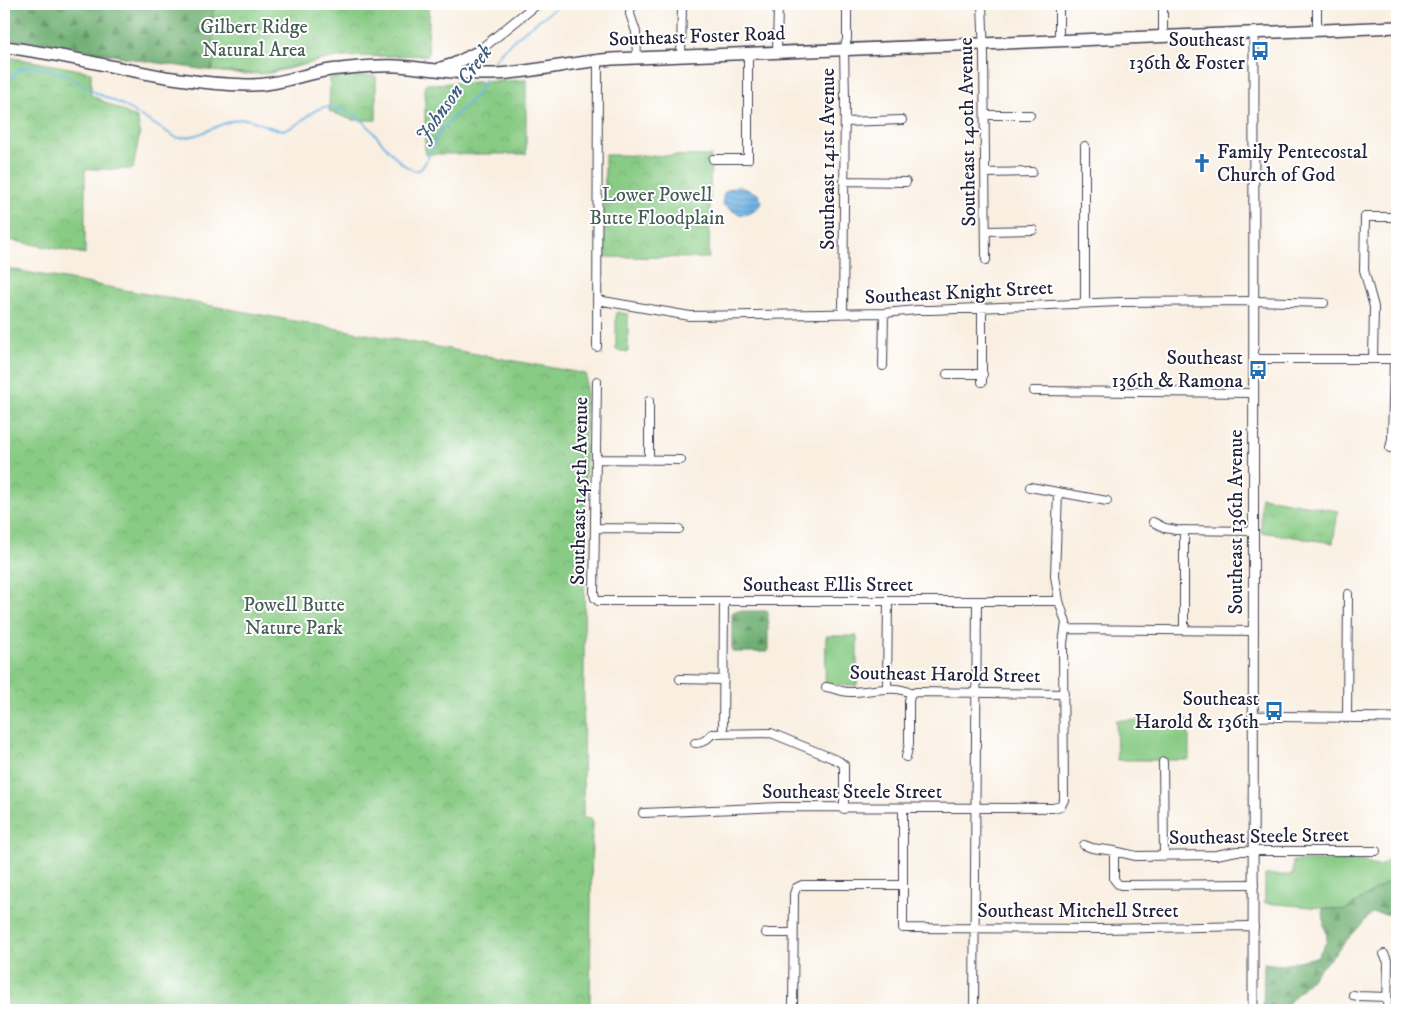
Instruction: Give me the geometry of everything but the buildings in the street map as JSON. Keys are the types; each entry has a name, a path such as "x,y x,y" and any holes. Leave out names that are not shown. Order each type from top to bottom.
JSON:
{"main road":[{"name":"Southeast Foster Road","path":"4,47 174,78 246,85 276,83 337,69 397,66 476,74 508,73 535,71 598,60 1397,27"},
{"path":"434,70 454,64 476,53"}],"street":[{"path":"476,74 474,59 476,53 537,4"},
{"path":"631,4 630,14 636,32 637,58"},
{"path":"681,57 682,4"},
{"path":"777,53 778,4"},
{"name":"Southeast 141st Avenue","path":"843,314 844,50 847,39 847,4"},
{"name":"Southeast 140th Avenue","path":"982,4 986,260"},
{"path":"1059,4 1059,41"},
{"path":"1163,4 1163,37"},
{"path":"1317,4 1317,31"},
{"name":"Southeast 136th Avenue","path":"1253,1010 1254,34"},
{"path":"714,159 748,159 748,54"},
{"path":"597,346 598,60"},
{"path":"985,115 1030,115"},
{"path":"845,122 902,120"},
{"path":"1085,146 1085,303"},
{"path":"985,173 1032,172"},
{"path":"844,181 906,182"},
{"path":"1373,359 1374,307 1364,270 1365,217 1397,217"},
{"path":"986,231 1033,230"},
{"name":"Southeast Knight Street","path":"597,300 690,316 884,313 1085,303 1254,301 1324,303"},
{"path":"947,374 983,378 982,308"},
{"path":"883,366 884,313"},
{"path":"1254,360 1395,359 1390,448"},
{"name":"Southeast 145th Avenue","path":"596,600 594,594 597,381"},
{"path":"1033,391 1254,393"},
{"path":"648,460 649,401"},
{"path":"596,459 681,460"},
{"path":"1030,487 1107,501"},
{"path":"1058,492 1055,576 1059,601 1066,620 1063,643 1064,694"},
{"path":"1153,522 1168,529 1254,531"},
{"path":"596,528 679,529"},
{"path":"1184,530 1184,630"},
{"path":"1347,717 1348,594"},
{"name":"Southeast Ellis Street","path":"596,600 602,602 1059,601"},
{"path":"887,688 888,601"},
{"path":"974,1010 977,808 977,601"},
{"path":"723,733 724,602"},
{"path":"1066,629 1254,630"},
{"path":"680,679 724,680"},
{"name":"Southeast Harold Street","path":"826,687 849,692 887,688 904,690 911,694 916,692 1064,694"},
{"path":"906,757 909,744 909,700 911,694"},
{"name":"Southeast Steele Street","path":"643,813 781,808 1053,808 1061,806 1064,800 1064,694"},
{"path":"1253,716 1397,718"},
{"path":"695,742 706,740 712,734 771,733 839,761 844,765 844,809"},
{"path":"1164,762 1164,856"},
{"path":"793,1010 794,894 797,887 802,885 902,885 903,809"},
{"name":"Southeast Steele Street","path":"1084,845 1136,856 1216,856 1237,851 1376,851"},
{"path":"1114,850 1114,879 1121,885 1254,884"},
{"name":"Southeast Mitchell Street","path":"902,885 903,928 1102,929 1254,927"},
{"path":"766,933 794,933"},
{"path":"1384,954 1388,962 1387,1010"},
{"path":"1353,995 1387,997"}],"green space":[{"path":"4,4 429,4 428,55 335,57 270,73 243,74 213,71 144,61 56,44 4,39"},
{"name":"Gilbert Ridge Natural Area","path":"213,4 429,4 428,55 335,57 261,74 213,71"},
{"path":"4,56 91,72 91,95 137,118 140,131 133,169 85,169 85,254 4,239"},
{"path":"376,76 376,120 352,120 329,111 330,78"},
{"path":"526,80 526,154 425,154 425,84"},
{"name":"Lower Powell Butte Floodplain","path":"605,155 711,156 709,258 604,257"},
{"name":"Powell Butte Nature Park","path":"4,268 586,374 583,818 592,819 590,1010 4,1010"},
{"path":"616,312 628,314 628,352 616,350"},
{"path":"1261,497 1338,511 1333,543 1261,532"},
{"path":"735,611 768,611 768,652 732,652 732,613"},
{"path":"826,636 857,636 857,685 825,685"},
{"path":"1116,720 1189,721 1189,760 1117,760"},
{"path":"1397,847 1397,876 1345,910 1265,903 1265,875 1293,875 1293,861 1366,861 1379,866 1389,858 1392,848"},
{"path":"1397,876 1397,915 1372,913 1282,1010 1263,1010 1264,963 1281,965 1317,957 1327,941 1323,908 1345,910"}],"water":[{"path":"739,186 758,194 762,202 753,212 743,215 738,214 722,204 724,193 729,189"}],"waterway":[{"name":"Johnson Creek","path":"489,70 494,61 511,43 561,4"},
{"name":"Johnson Creek","path":"4,88 18,70 28,66 43,68 66,75 96,93 121,104 177,138 194,136 234,120 242,119 248,119 272,128 284,130 296,125 317,110 329,107 336,108 351,113 360,119 405,166 412,170 419,170 424,165 442,129 469,102 481,88 485,79"}],"place":[{"name":"Southeast 136th & Foster","path":"1260,51"},
{"name":"Family Pentecostal Church of God","path":"1202,163"},
{"name":"Southeast 136th & Ramona","path":"1258,370"},
{"name":"Southeast Harold & 136th","path":"1274,711"}]}
